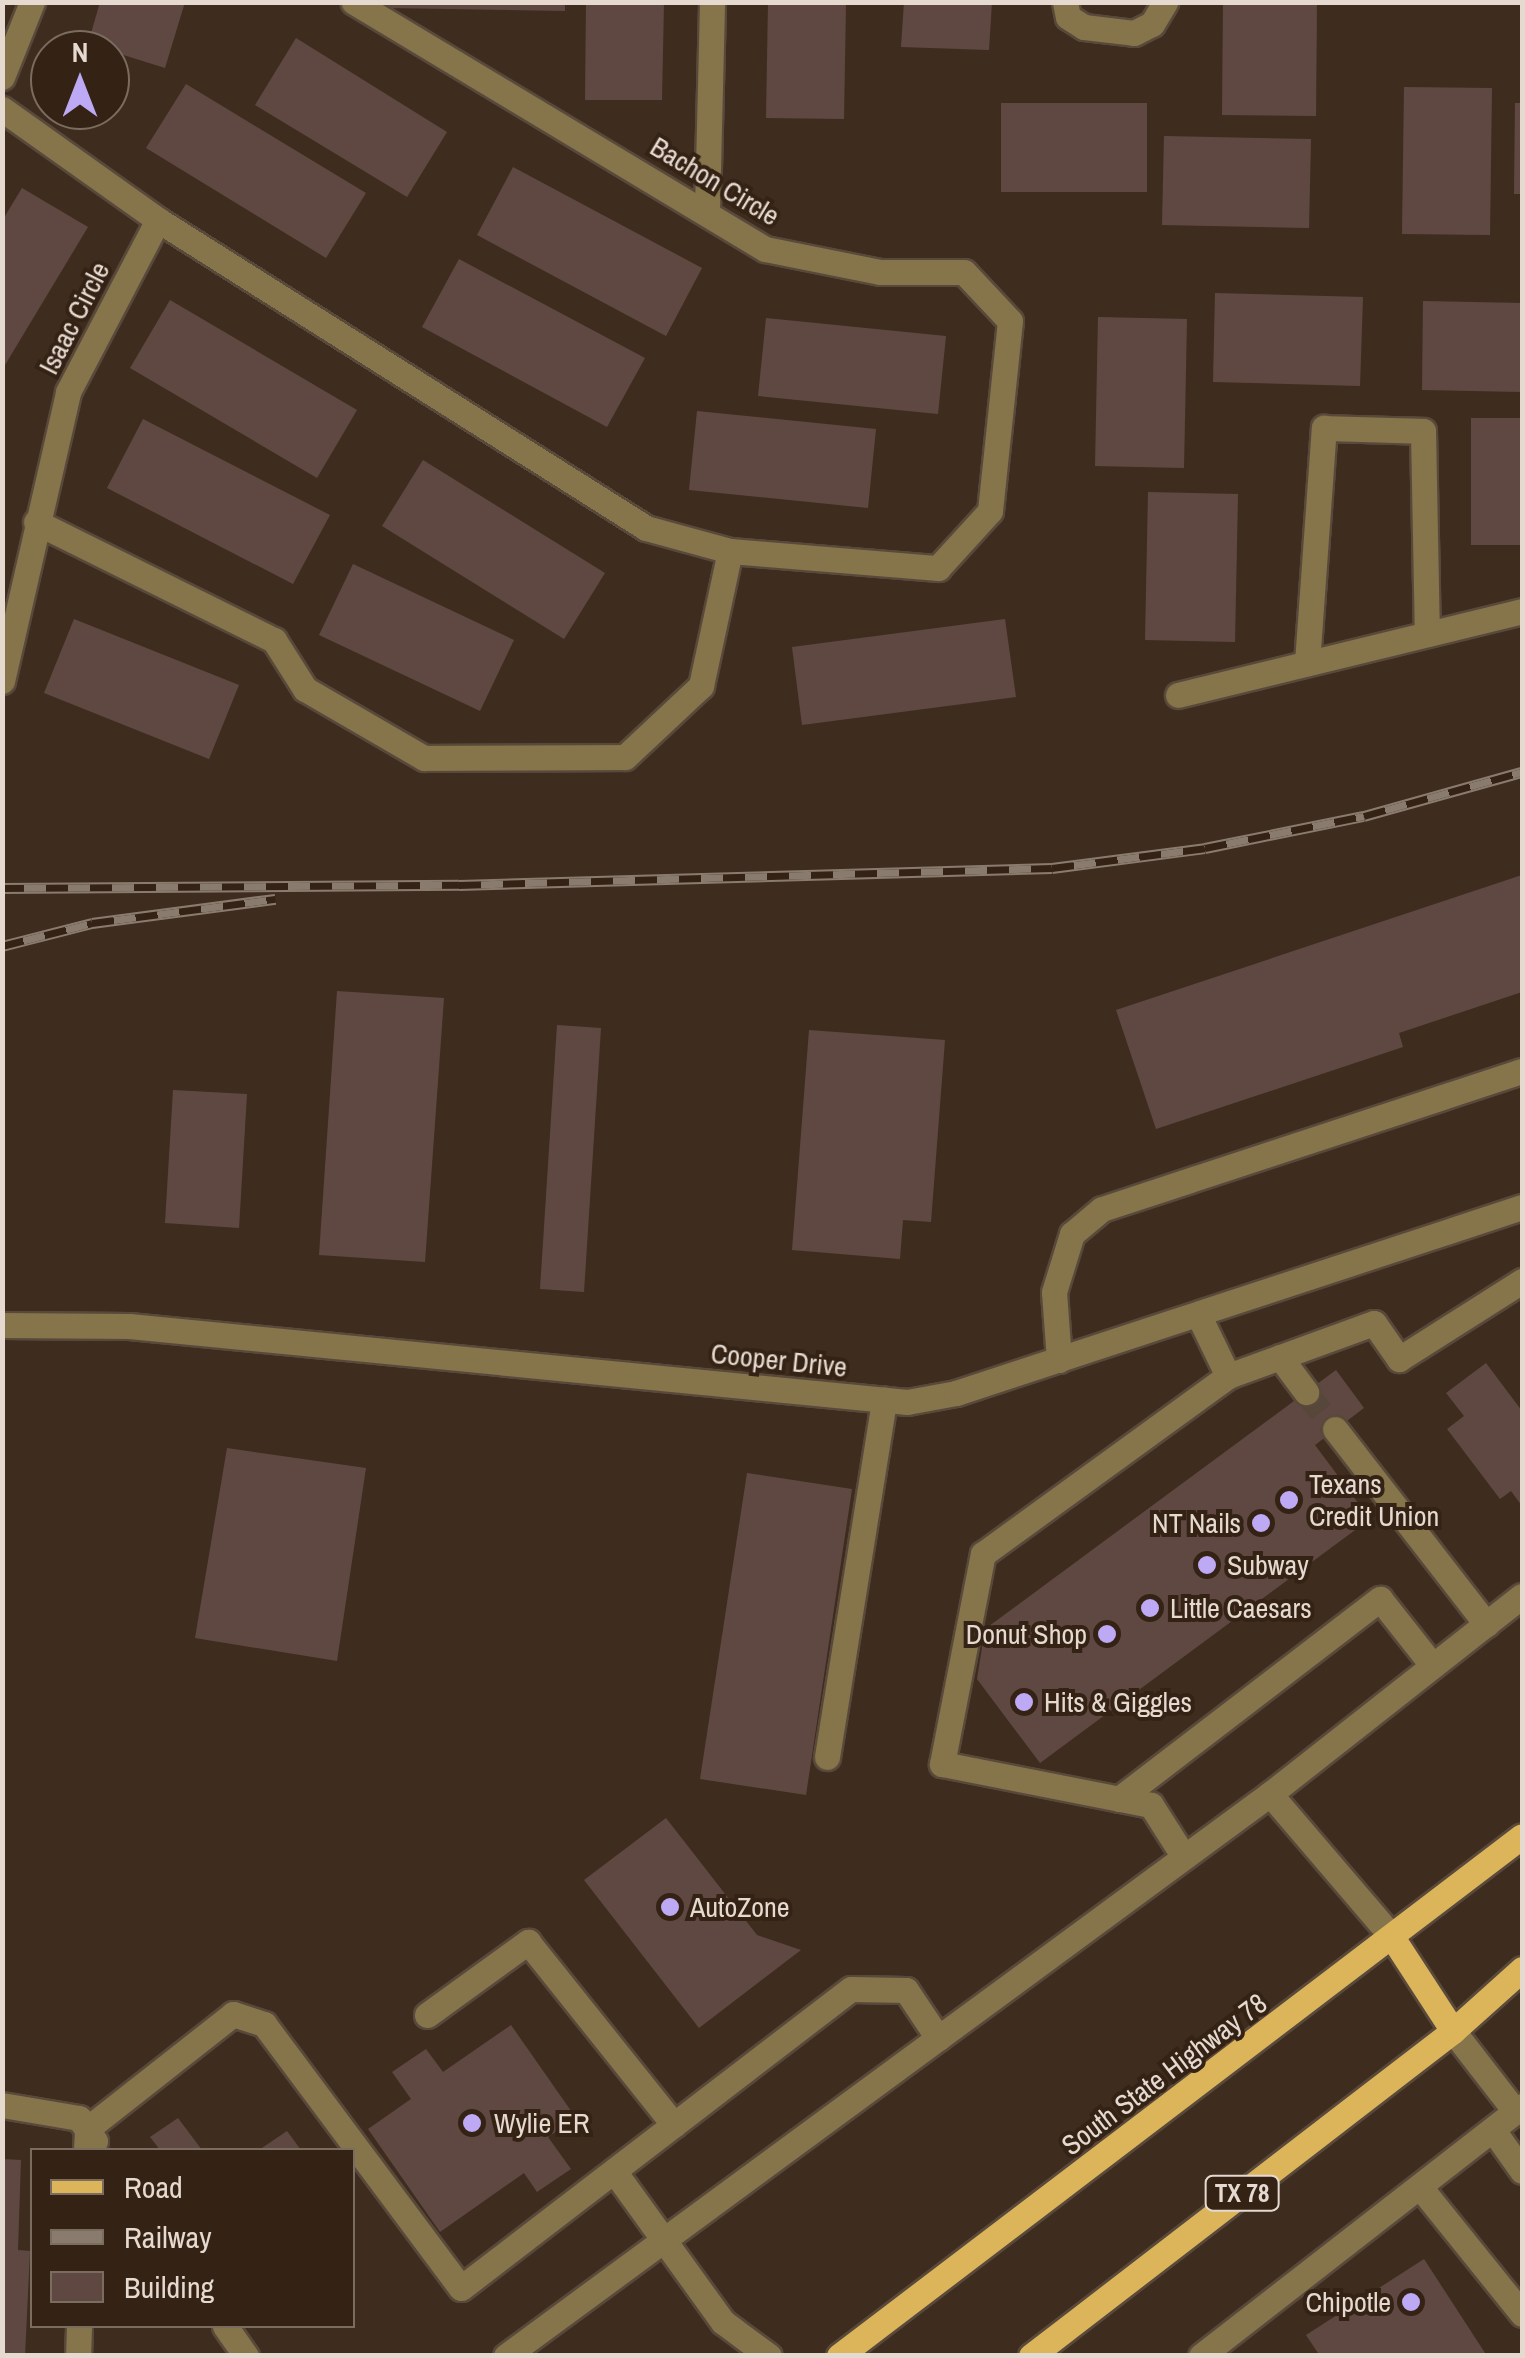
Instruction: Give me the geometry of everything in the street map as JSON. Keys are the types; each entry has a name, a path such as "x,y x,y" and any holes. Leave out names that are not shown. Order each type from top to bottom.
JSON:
{"main road":[{"name":"South State Highway 78","path":"839,2356 1522,1836"},
{"path":"1392,1938 1453,2031"},
{"name":"TX 78","path":"1031,2356 1453,2031 1522,1969"}],"street":[{"path":"2,77 32,2"},
{"name":"Bachon Circle","path":"2,110 158,220 646,528 730,551 938,568 990,511 1010,321 964,272 880,272 765,248 706,209 354,2"},
{"path":"706,209 712,2"},
{"path":"1065,2 1068,17 1084,28 1134,33 1152,24 1165,2"},
{"name":"Isaac Circle","path":"2,681 68,392 158,220"},
{"path":"1307,663 1324,428 1423,431 1426,634"},
{"path":"36,522 274,640 305,689 424,758 625,758 700,686 730,551"},
{"path":"1178,695 1522,611"},
{"path":"1059,1360 1054,1292 1072,1234 1102,1209 1522,1070"},
{"name":"Cooper Drive","path":"2,1325 129,1326 884,1400 956,1394 1522,1207"},
{"path":"1184,1857 1151,1805 942,1764 983,1554 1228,1376 1374,1323 1399,1359 1522,1280"},
{"path":"1198,1314 1228,1376"},
{"path":"1280,1357 1306,1392"},
{"path":"826,1757 884,1400"},
{"path":"1335,1429 1486,1624"},
{"path":"506,2356 1270,1794 1522,1596"},
{"path":"1119,1799 1380,1599 1432,1666"},
{"path":"1270,1794 1392,1938"},
{"path":"427,2015 528,1942 674,2125"},
{"path":"2,2105 79,2118 91,2143 233,2014 264,2024 462,2288 852,1988 906,1990 938,2038"},
{"path":"1207,2354 1519,2108 1453,2031"},
{"path":"1493,2130 1522,2171"},
{"path":"614,2171 667,2238 723,2322 769,2356"},
{"path":"1420,2187 1522,2314"},
{"path":"78,2356 79,2328"},
{"path":"225,2328 246,2356"}],"building":[{"path":"100,2 185,2 165,68 130,57 130,30 92,30"},
{"path":"387,2 565,2 565,11 387,8"},
{"path":"586,2 664,2 662,100 585,100"},
{"path":"768,2 846,2 844,119 766,118"},
{"path":"904,2 992,2 989,50 901,47"},
{"path":"1223,2 1317,2 1316,116 1222,115"},
{"path":"296,38 447,132 407,197 255,105"},
{"path":"186,84 366,193 326,258 146,148"},
{"path":"1404,87 1492,88 1490,235 1402,234"},
{"path":"1001,103 1147,103 1147,192 1001,192"},
{"path":"1515,103 1522,103 1522,194 1514,194"},
{"path":"1164,136 1311,139 1309,228 1162,225"},
{"path":"513,167 702,268 666,336 477,235"},
{"path":"22,188 88,227 2,370 2,221"},
{"path":"459,259 645,358 607,427 422,327"},
{"path":"1215,293 1363,297 1360,386 1213,382"},
{"path":"170,300 357,410 317,478 130,368"},
{"path":"1423,301 1522,303 1522,392 1422,390"},
{"path":"1098,317 1187,319 1184,468 1095,466"},
{"path":"766,318 946,336 938,414 758,396"},
{"path":"697,411 876,429 868,508 689,490"},
{"path":"1471,418 1522,418 1522,545 1471,545"},
{"path":"143,419 330,515 293,584 107,488"},
{"path":"423,460 605,573 564,639 382,526"},
{"path":"1148,492 1238,494 1235,642 1145,640"},
{"path":"353,564 514,640 480,711 319,635"},
{"path":"74,619 239,685 209,759 44,693"},
{"path":"1005,619 1016,697 802,725 792,647"},
{"path":"1522,875 1522,992 1399,1033 1403,1047 1156,1129 1116,1010"},
{"path":"337,991 444,998 425,1262 319,1255"},
{"path":"557,1025 601,1028 584,1292 540,1289"},
{"path":"809,1030 945,1040 931,1222 903,1220 900,1259 792,1250"},
{"path":"173,1090 247,1094 239,1228 165,1223"},
{"path":"1486,1363 1522,1411 1522,1506 1511,1491 1500,1499 1447,1429 1464,1416 1446,1393"},
{"path":"1336,1370 1364,1408 1315,1445 1370,1519 1040,1763 977,1679 985,1629"},
{"path":"227,1448 366,1468 337,1661 195,1638"},
{"path":"747,1473 852,1489 806,1795 700,1779"},
{"name":"AutoZone","path":"666,1818 757,1935 801,1950 699,2028 584,1880"},
{"name":"Wylie ER","path":"511,2025 576,2118 548,2137 571,2169 537,2192 524,2173 440,2232 368,2129 411,2099 392,2072 426,2049 443,2072"},
{"path":"178,2118 200,2148 158,2148 150,2137"},
{"path":"287,2131 300,2148 262,2148"},
{"path":"2,2159 21,2160 18,2250 30,2251 25,2356 2,2356"},
{"path":"1424,2259 1487,2356 1320,2356 1306,2335"}],"tunnel":[{"path":"1306,1392 1335,1429"}],"railway":[{"path":"2,888 459,885 1052,868 1205,848 1364,816 1522,772"},
{"path":"2,946 92,923 275,899"}],"place":[{"name":"Texans Credit Union","path":"1289,1500"},
{"name":"NT Nails","path":"1261,1523"},
{"name":"Subway","path":"1207,1565"},
{"name":"Little Caesars","path":"1150,1608"},
{"name":"Donut Shop","path":"1107,1634"},
{"name":"Hits & Giggles","path":"1024,1702"},
{"name":"AutoZone","path":"670,1907"},
{"name":"Wylie ER","path":"472,2123"},
{"name":"Chipotle","path":"1411,2302"}]}
